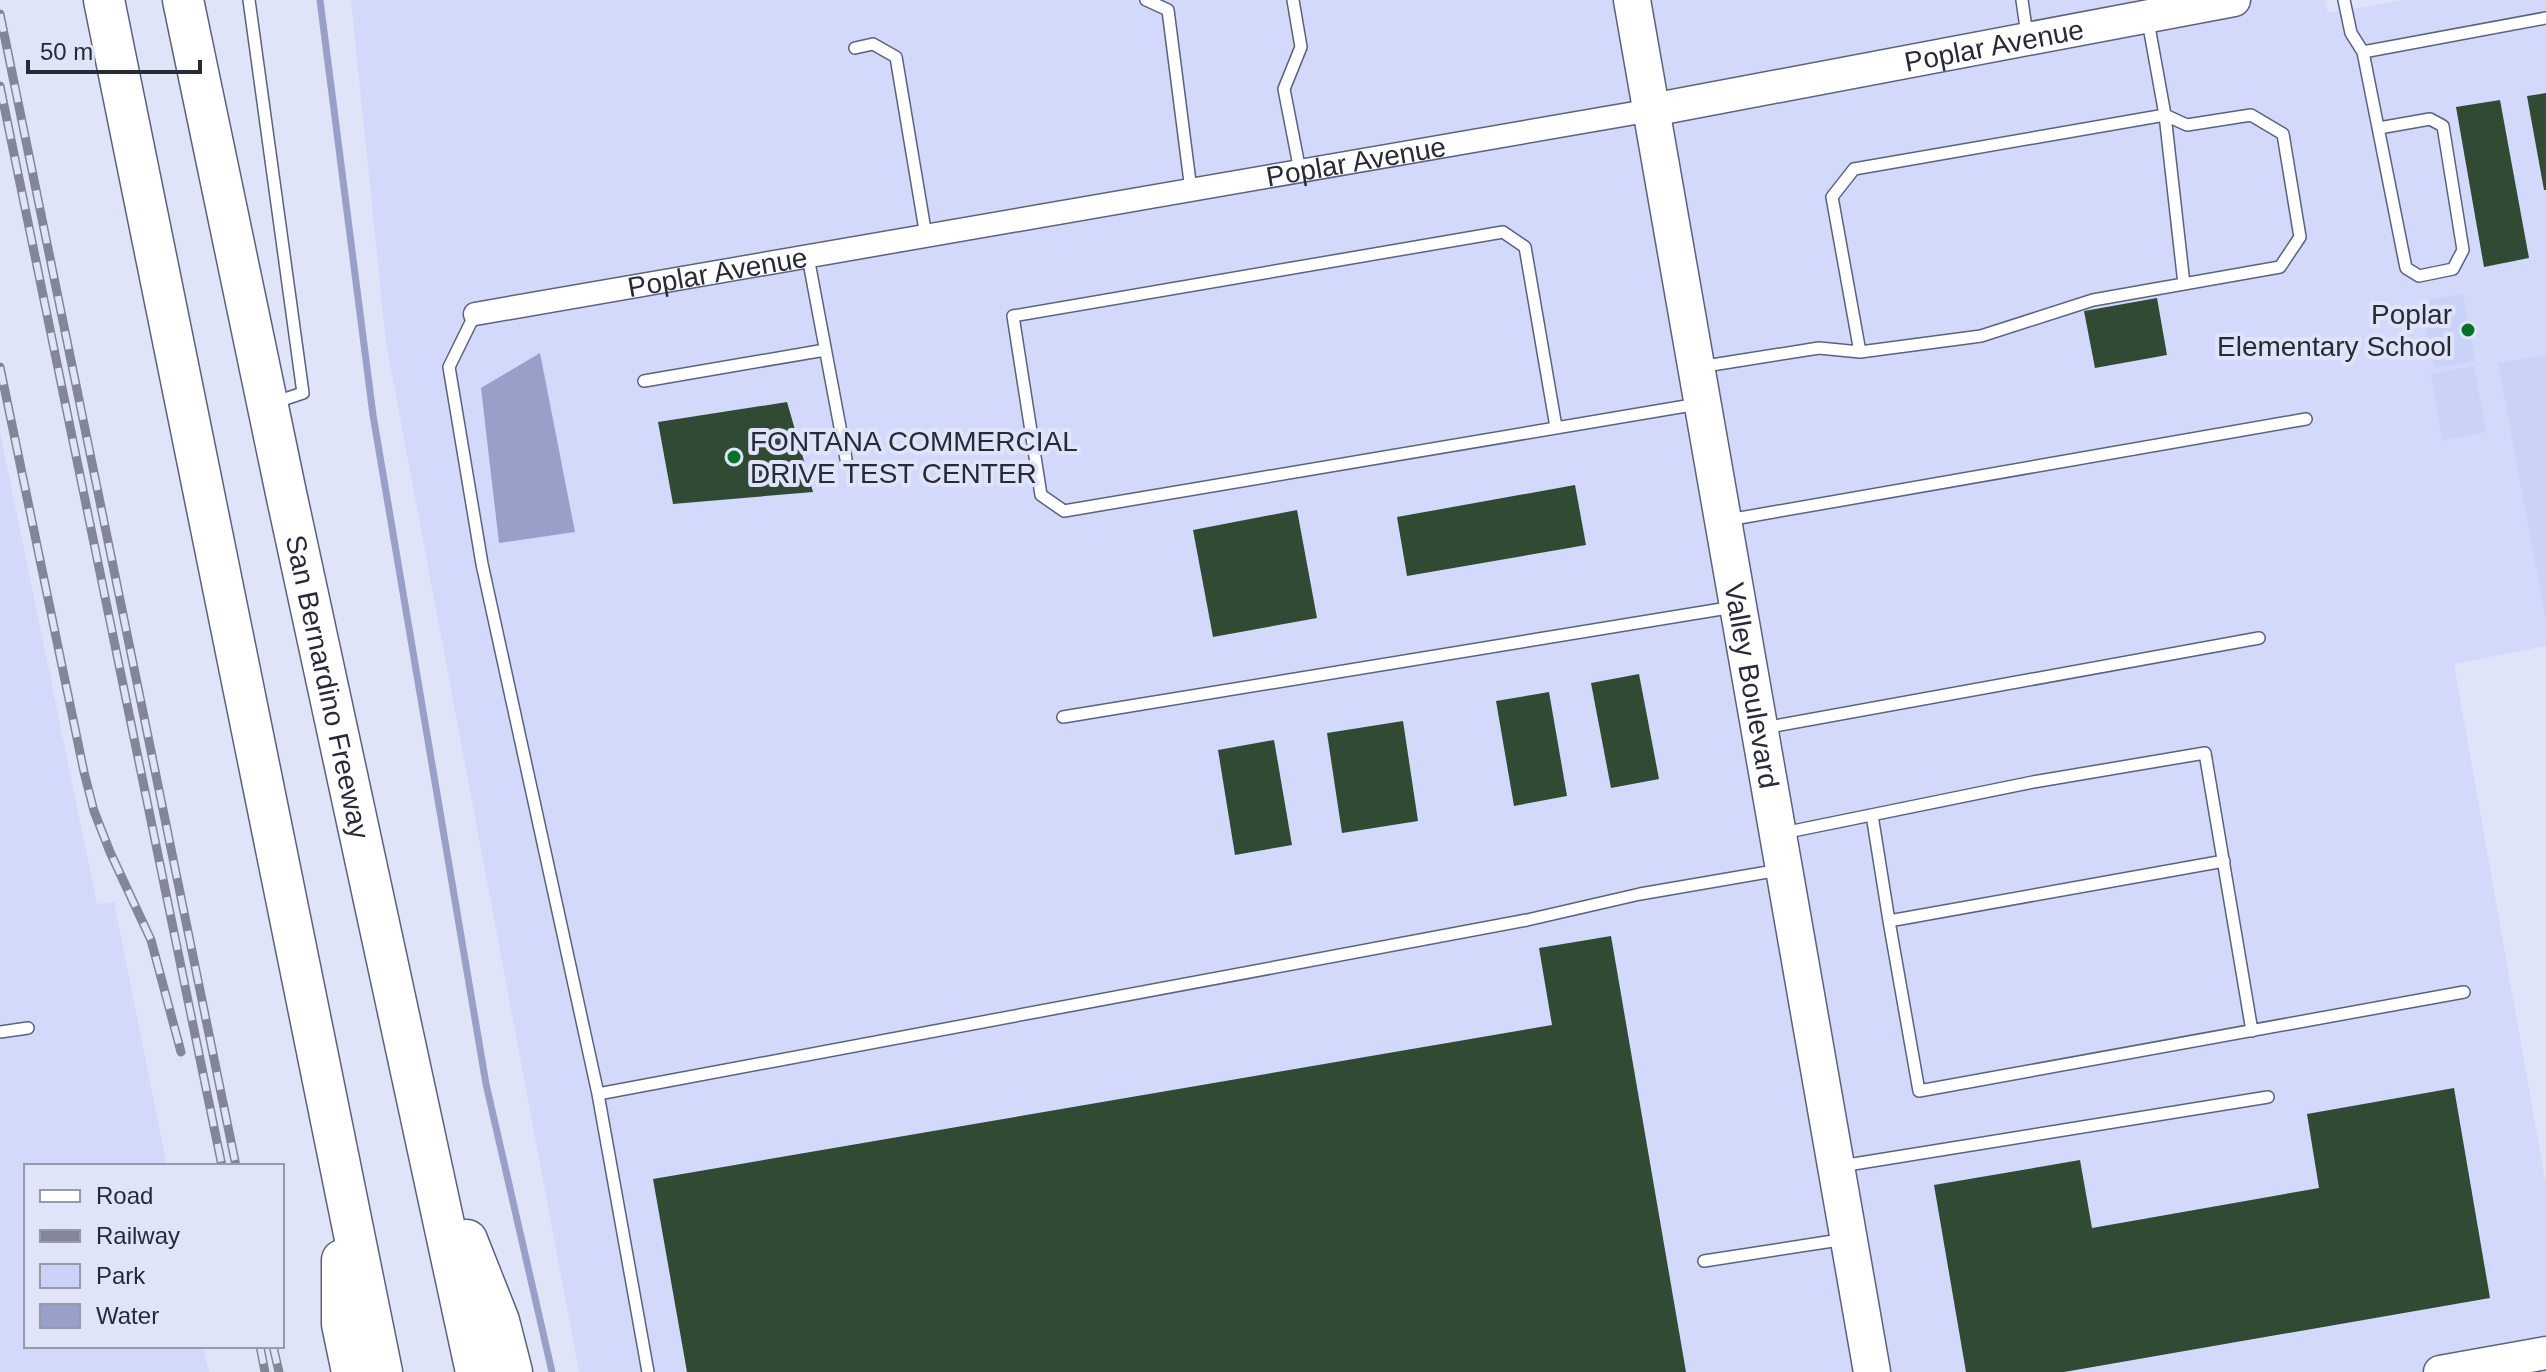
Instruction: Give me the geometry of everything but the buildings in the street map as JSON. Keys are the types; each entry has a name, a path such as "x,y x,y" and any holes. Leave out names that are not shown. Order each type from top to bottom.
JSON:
{"highway":[{"path":"104,0 382,1372"},
{"name":"San Bernardino Freeway","path":"183,0 476,1372"},
{"path":"423,1128 499,1321 512,1372"},
{"path":"342,1176 342,1324 352,1372"}],"main road":[{"name":"Valley Boulevard","path":"1632,0 1872,1372"}],"street":[{"name":"Poplar Avenue","path":"475,314 1652,110 2234,0"},
{"path":"2440,1372 2546,1353"}],"lane":[{"path":"249,0 303,393 268,405"},
{"path":"1146,0 1168,10 1191,190"},
{"path":"1293,0 1301,47 1284,89 1300,171"},
{"path":"2022,0 2028,40"},
{"path":"2344,0 2351,33 2363,52 2406,268 2419,276 2453,269 2463,250 2443,126 2430,119 2379,128"},
{"path":"2147,16 2165,115 2184,284"},
{"path":"2363,52 2546,18"},
{"path":"855,48 873,44 896,57 926,236"},
{"path":"1697,367 1819,348 1860,352 1981,336 2093,300 2280,267 2300,237 2283,134 2251,115 2187,125 2165,115 1854,169 1832,197 1860,352"},
{"path":"1556,427 1525,247 1503,232 1013,316 1041,495 1064,511 1703,403"},
{"path":"808,257 846,459"},
{"path":"475,314 449,367 482,564 598,1094 648,1372"},
{"path":"644,381 825,350"},
{"path":"1724,520 2306,419"},
{"path":"1063,717 1738,607"},
{"path":"1760,728 2259,638"},
{"path":"1778,834 2033,782 2205,753 2252,1031"},
{"path":"1872,815 1919,1091 2464,992"},
{"path":"1889,921 2224,861"},
{"path":"598,1094 1784,869"},
{"path":"0,1032 28,1028"},
{"path":"1836,1166 2268,1097"},
{"path":"1704,1261 1849,1238"}],"shaded area":[{"path":"351,0 2325,0 2328,13 2404,0 2546,0 2546,646 2454,664 2546,1185 2546,1372 579,1372 386,343"},
{"path":"0,432 97,904 114,902 167,1164 24,1164 24,1348 203,1348 209,1372 0,1372"}],"green space":[{"path":"2463,294 2475,361 2434,368 2422,301"},
{"path":"2546,355 2546,616 2545,616 2498,363"},
{"path":"2474,366 2486,432 2442,441 2431,374"}],"water":[{"path":"540,353 575,532 499,543 481,388"}],"waterway":[{"path":"320,0 373,415 486,1084 552,1372"}],"railway":[{"path":"0,14 236,1164"},
{"path":"0,86 222,1164"},
{"path":"0,367 94,811 151,940 181,1052"},
{"path":"260,1348 265,1372"},
{"path":"273,1348 279,1372"}],"place":[{"name":"Poplar Elementary School","path":"2468,330"},
{"name":"FONTANA COMMERCIAL DRIVE TEST CENTER","path":"734,457"}]}
